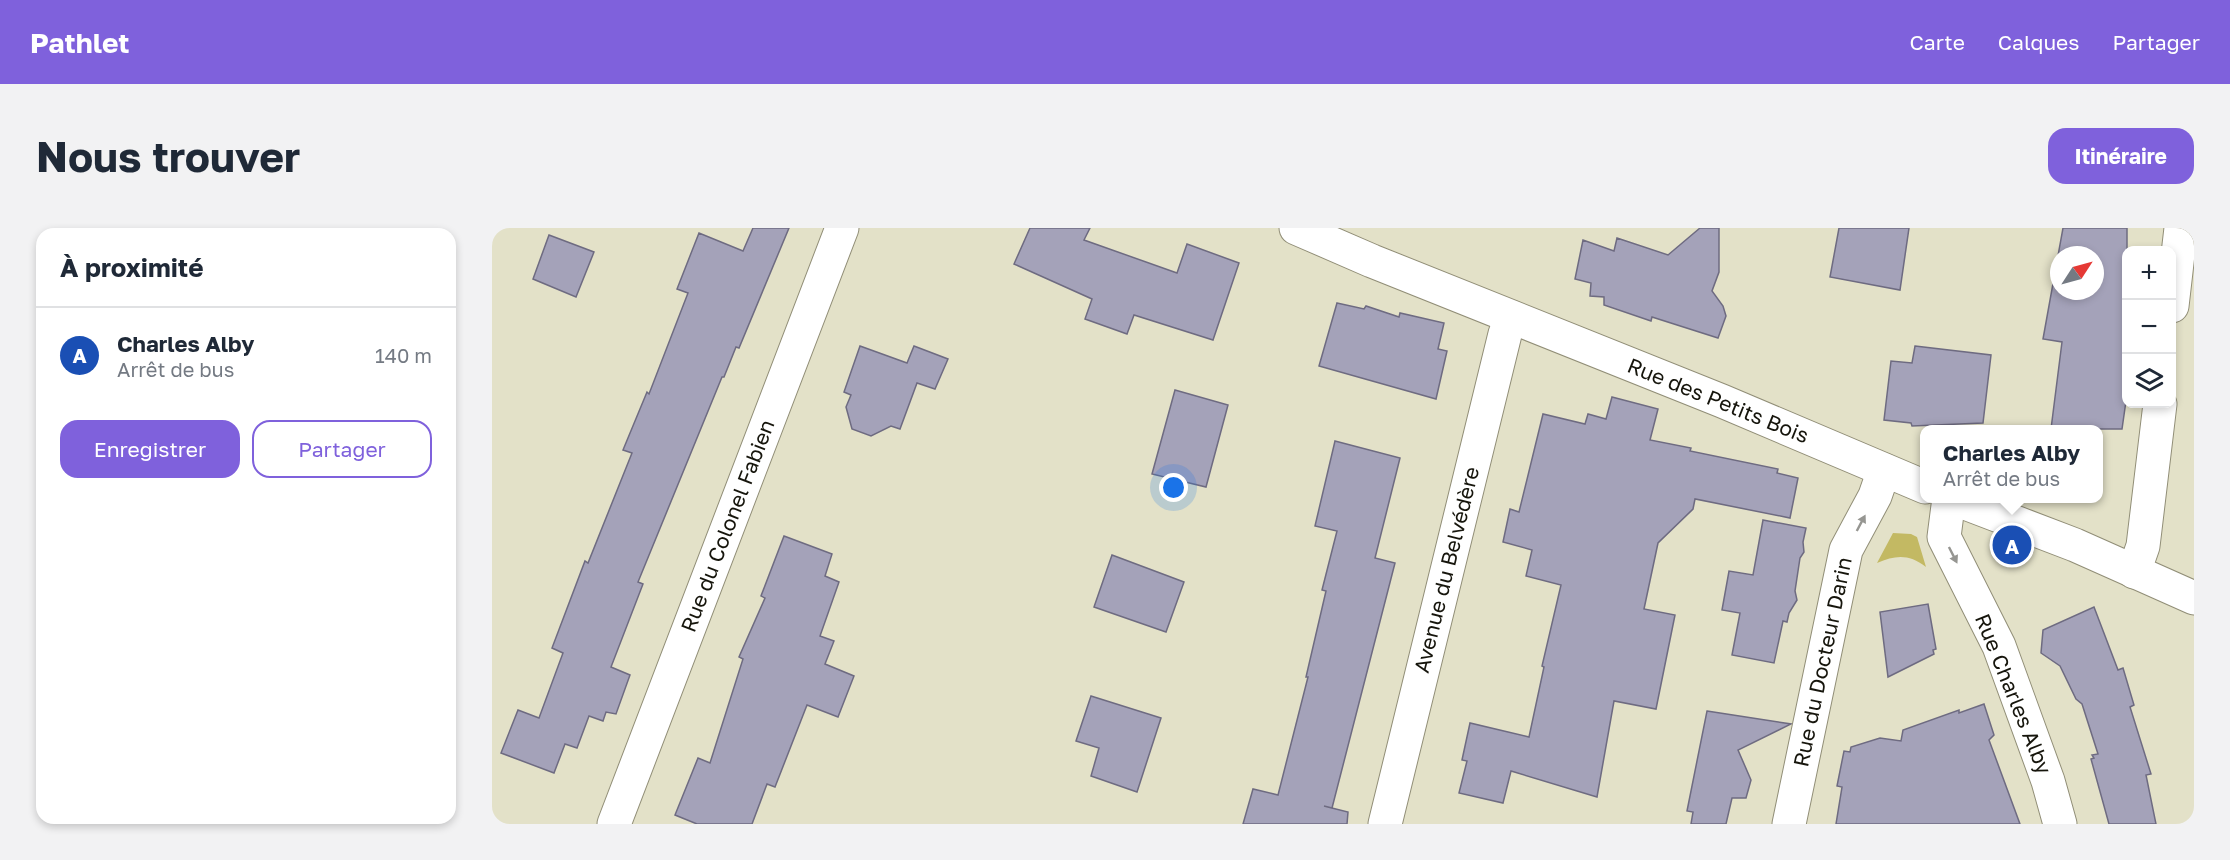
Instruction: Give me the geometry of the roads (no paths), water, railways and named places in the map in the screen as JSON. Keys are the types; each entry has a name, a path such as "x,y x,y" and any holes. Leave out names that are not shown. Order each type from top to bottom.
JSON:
{"street":[{"name":"Rue du Colonel Fabien","path":"614,824 842,228"},
{"name":"Rue des Petits Bois","path":"1296,228 1722,401 1920,485"},
{"path":"2173,300 2181,228"},
{"name":"Avenue du Belvédère","path":"1384,824 1511,317"},
{"path":"2134,572 2143,546 2160,408"},
{"name":"Rue du Docteur Darin","path":"1789,824 1846,550 1875,496 1884,471"},
{"name":"Rue Charles Alby","path":"1950,503 1944,537 1999,646 2048,781 2060,824"},
{"path":"1964,503 2075,544 2194,598"}],"place":[{"name":"Charles Alby","path":"2012,545"}]}
